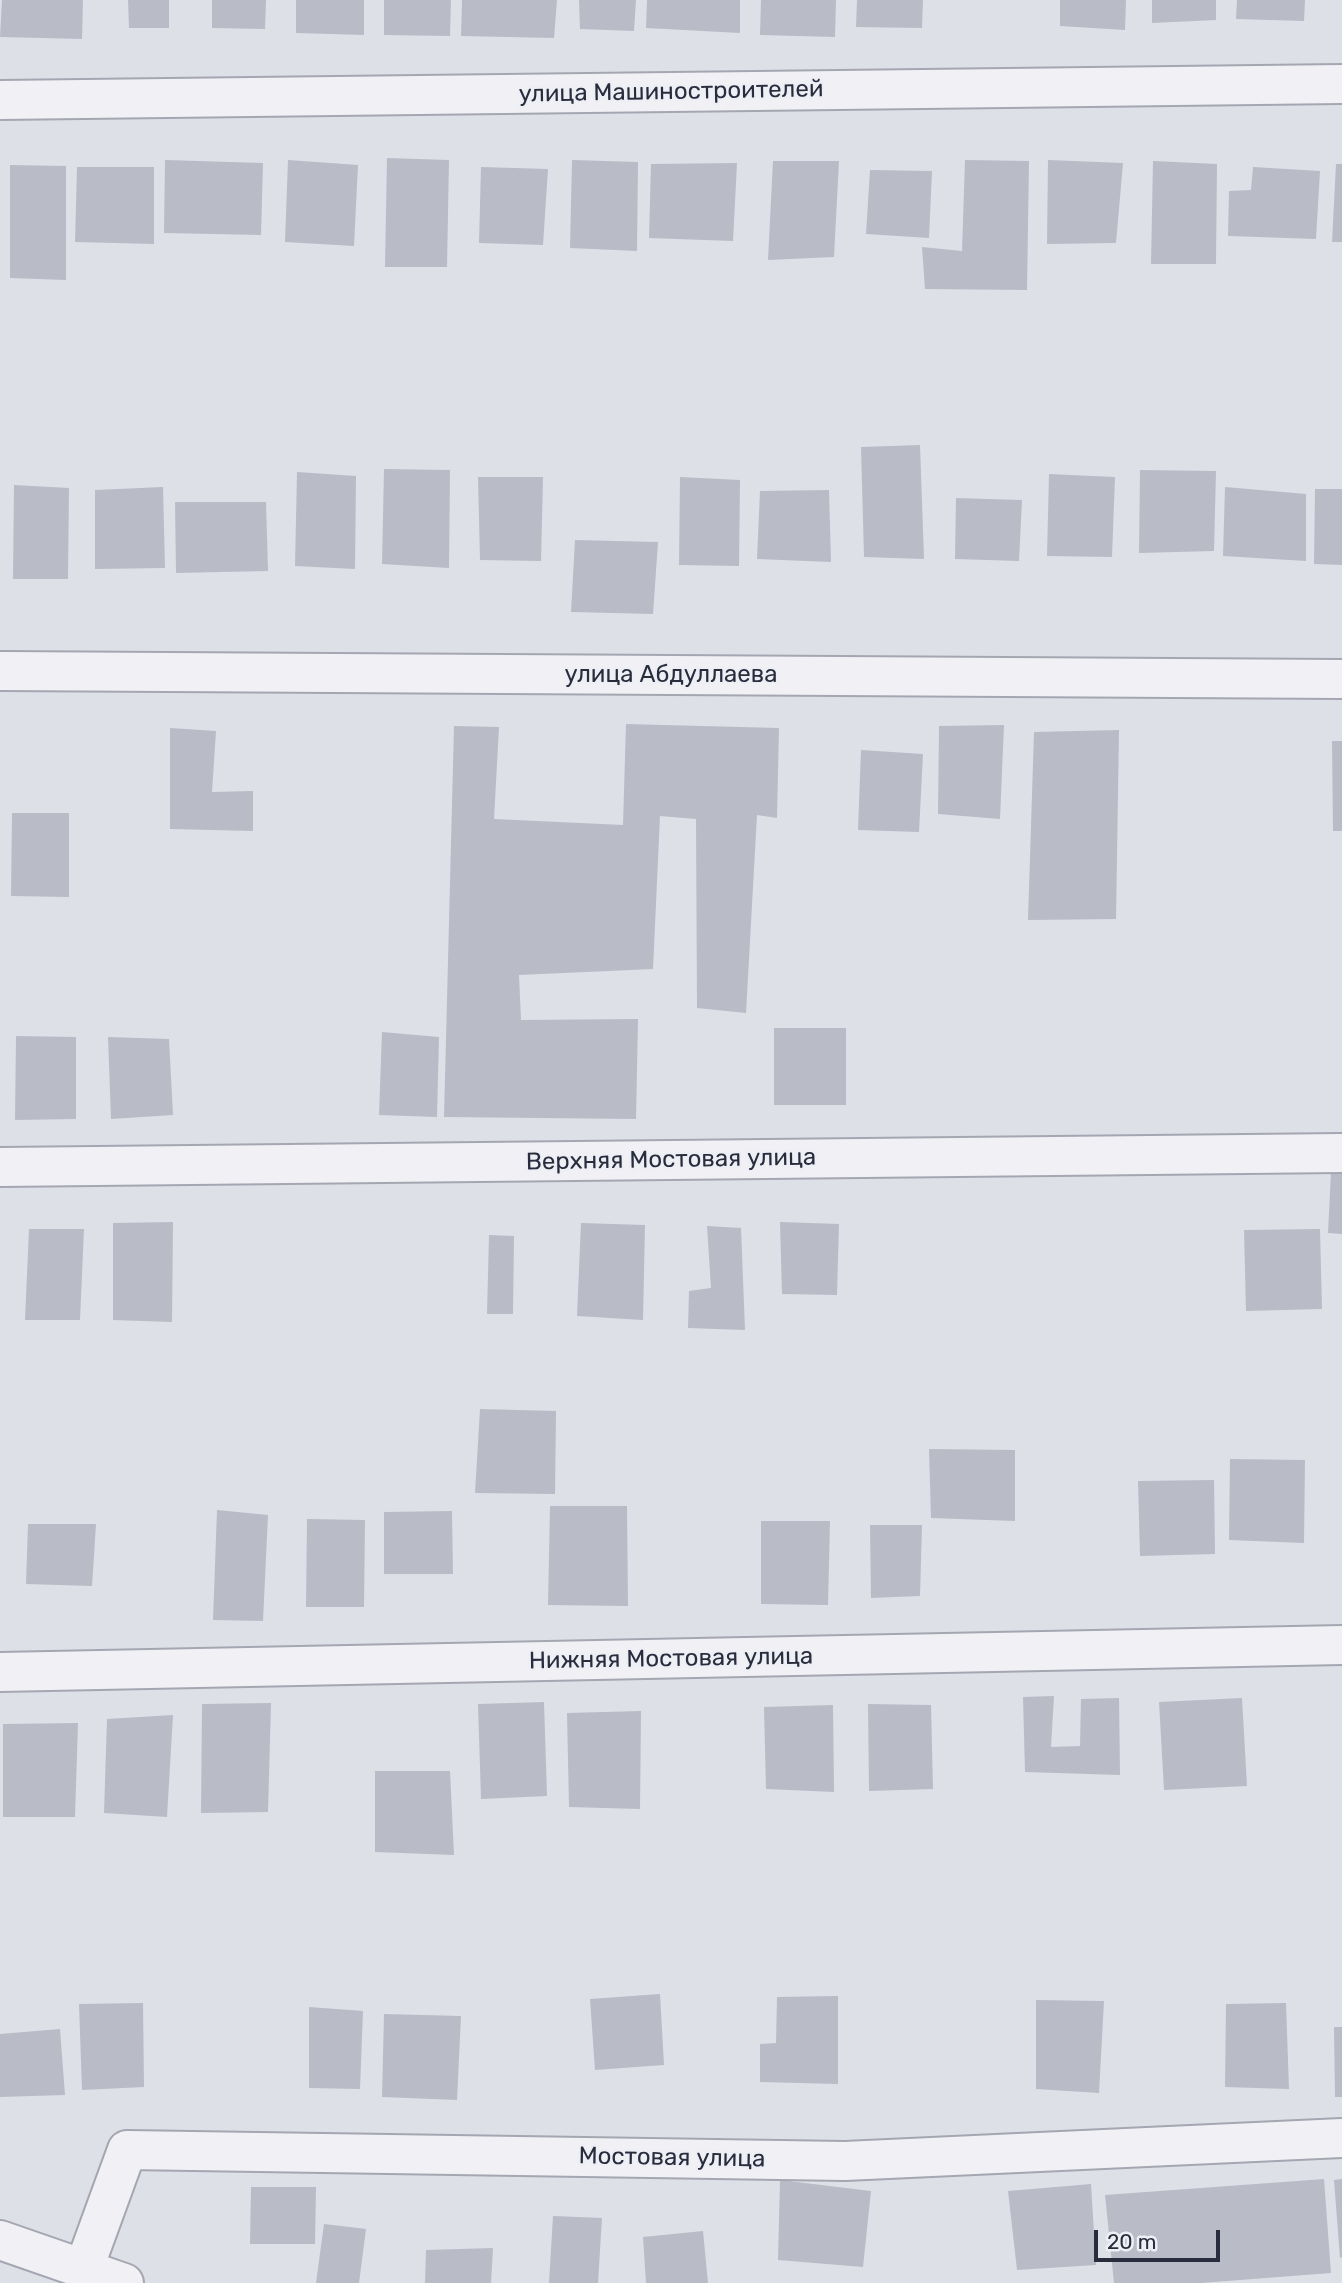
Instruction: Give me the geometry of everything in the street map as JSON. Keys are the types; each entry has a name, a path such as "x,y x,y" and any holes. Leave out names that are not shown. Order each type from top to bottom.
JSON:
{"street":[{"name":"улица Машиностроителей","path":"0,100 1342,84"},
{"name":"улица Абдуллаева","path":"0,671 1342,679"},
{"name":"Верхняя Мостовая улица","path":"0,1167 1342,1153"},
{"name":"Нижняя Мостовая улица","path":"0,1672 1342,1646"},
{"name":"Мостовая улица","path":"84,2268 128,2150 845,2161 1342,2138"},
{"path":"0,2240 124,2283"}],"building":[{"path":"2,0 83,0 82,39 0,37"},
{"path":"128,0 169,0 169,28 129,28"},
{"path":"212,0 266,0 265,29 212,28"},
{"path":"296,0 364,0 364,35 296,33"},
{"path":"384,0 451,0 450,36 384,35"},
{"path":"462,0 557,0 554,38 461,36"},
{"path":"579,0 636,0 634,31 580,29"},
{"path":"647,0 740,0 740,33 646,28"},
{"path":"761,0 836,0 835,37 760,35"},
{"path":"857,0 923,0 922,28 856,27"},
{"path":"1060,0 1126,0 1125,30 1060,26"},
{"path":"1152,0 1216,0 1216,20 1152,23"},
{"path":"1237,0 1305,0 1304,21 1236,19"},
{"path":"387,158 449,160 447,267 385,267"},
{"path":"165,160 263,163 261,235 164,233"},
{"path":"288,160 358,165 354,246 285,242"},
{"path":"572,160 638,162 637,251 570,248"},
{"path":"965,160 1029,161 1027,290 925,289 922,247 962,251"},
{"path":"1048,160 1123,163 1116,243 1047,244"},
{"path":"773,161 839,161 834,257 768,260"},
{"path":"1153,161 1217,164 1216,264 1151,264"},
{"path":"737,163 733,241 649,238 651,164"},
{"path":"1336,164 1342,164 1342,242 1332,242"},
{"path":"10,165 66,166 66,280 10,278"},
{"path":"77,167 154,167 154,244 75,242"},
{"path":"481,167 548,169 543,245 479,243"},
{"path":"1253,167 1320,171 1316,239 1228,236 1229,191 1251,190"},
{"path":"870,170 932,171 929,238 866,234"},
{"path":"920,445 924,559 864,557 861,447"},
{"path":"384,469 450,470 449,568 382,564"},
{"path":"1140,470 1216,471 1214,551 1139,553"},
{"path":"297,472 356,476 355,569 295,566"},
{"path":"1049,474 1115,477 1112,557 1047,556"},
{"path":"478,477 543,477 541,561 480,560"},
{"path":"680,477 740,480 739,566 679,565"},
{"path":"14,485 69,488 68,579 13,579"},
{"path":"163,487 165,568 95,569 95,490"},
{"path":"1225,487 1306,494 1306,561 1223,556"},
{"path":"1315,489 1342,489 1342,565 1314,564"},
{"path":"829,490 831,562 757,559 760,491"},
{"path":"956,498 1022,500 1019,561 955,559"},
{"path":"175,502 266,502 268,571 176,573"},
{"path":"575,540 658,542 653,614 571,612"},
{"path":"626,724 779,728 777,818 757,815 746,1013 697,1008 696,819 660,816 653,969 519,975 521,1020 638,1019 636,1119 444,1117 454,726 499,727 494,819 623,825"},
{"path":"1004,725 1000,819 938,814 939,726"},
{"path":"170,728 216,731 212,792 253,791 253,831 170,829"},
{"path":"1119,730 1116,919 1028,920 1034,732"},
{"path":"1332,741 1342,741 1342,831 1333,831"},
{"path":"861,750 923,754 919,832 858,830"},
{"path":"12,813 69,813 69,897 11,896"},
{"path":"774,1028 846,1028 846,1105 774,1105"},
{"path":"382,1032 439,1037 437,1117 379,1115"},
{"path":"16,1036 76,1037 76,1119 15,1120"},
{"path":"108,1037 169,1039 173,1115 111,1119"},
{"path":"1331,1172 1342,1172 1342,1234 1328,1233"},
{"path":"173,1222 172,1322 113,1320 113,1223"},
{"path":"780,1222 839,1224 837,1295 782,1294"},
{"path":"581,1223 645,1225 643,1320 577,1316"},
{"path":"707,1226 741,1228 745,1330 688,1328 689,1291 711,1288"},
{"path":"29,1229 84,1229 80,1320 25,1320"},
{"path":"1320,1229 1322,1309 1246,1311 1244,1230"},
{"path":"489,1235 514,1236 513,1314 487,1314"},
{"path":"480,1409 556,1411 555,1494 475,1493"},
{"path":"929,1449 1015,1450 1015,1521 931,1518"},
{"path":"1230,1459 1305,1460 1304,1543 1229,1540"},
{"path":"1214,1480 1215,1554 1140,1556 1138,1481"},
{"path":"550,1506 627,1506 628,1606 548,1605"},
{"path":"217,1510 268,1515 263,1621 213,1620"},
{"path":"452,1511 453,1574 384,1574 384,1512"},
{"path":"307,1519 365,1520 364,1607 306,1607"},
{"path":"761,1521 830,1521 828,1605 761,1604"},
{"path":"28,1524 96,1524 92,1586 26,1584"},
{"path":"870,1525 922,1525 920,1596 871,1598"},
{"path":"1054,1696 1051,1747 1080,1746 1081,1699 1119,1698 1120,1775 1025,1772 1023,1697"},
{"path":"1242,1698 1247,1786 1164,1790 1159,1702"},
{"path":"544,1702 547,1796 481,1799 478,1704"},
{"path":"271,1703 268,1812 201,1813 202,1704"},
{"path":"868,1704 931,1705 933,1789 869,1791"},
{"path":"833,1705 834,1792 766,1789 764,1707"},
{"path":"641,1711 640,1809 569,1807 567,1713"},
{"path":"173,1715 167,1817 104,1813 107,1719"},
{"path":"78,1723 75,1817 3,1817 3,1724"},
{"path":"375,1771 450,1771 454,1855 375,1852"},
{"path":"660,1994 664,2065 595,2070 590,1999"},
{"path":"838,1996 838,2084 760,2082 760,2044 776,2043 777,1997"},
{"path":"1036,2000 1104,2001 1099,2093 1036,2089"},
{"path":"143,2003 144,2087 82,2090 79,2004"},
{"path":"1286,2003 1289,2089 1225,2087 1226,2004"},
{"path":"309,2007 363,2011 360,2089 309,2088"},
{"path":"384,2014 461,2016 457,2100 382,2097"},
{"path":"1334,2027 1342,2027 1342,2097 1335,2097"},
{"path":"60,2029 65,2095 0,2097 0,2034"},
{"path":"1324,2179 1331,2273 1201,2283 1114,2283 1105,2195"},
{"path":"1342,2179 1342,2257 1340,2258 1334,2180"},
{"path":"780,2180 871,2191 863,2267 778,2260"},
{"path":"1091,2184 1096,2265 1017,2270 1008,2191"},
{"path":"251,2187 316,2187 315,2244 250,2244"},
{"path":"553,2216 602,2218 598,2283 549,2283"},
{"path":"324,2224 366,2229 359,2283 316,2283"},
{"path":"703,2231 708,2283 646,2283 643,2237"},
{"path":"493,2248 491,2283 425,2283 426,2250"}]}
